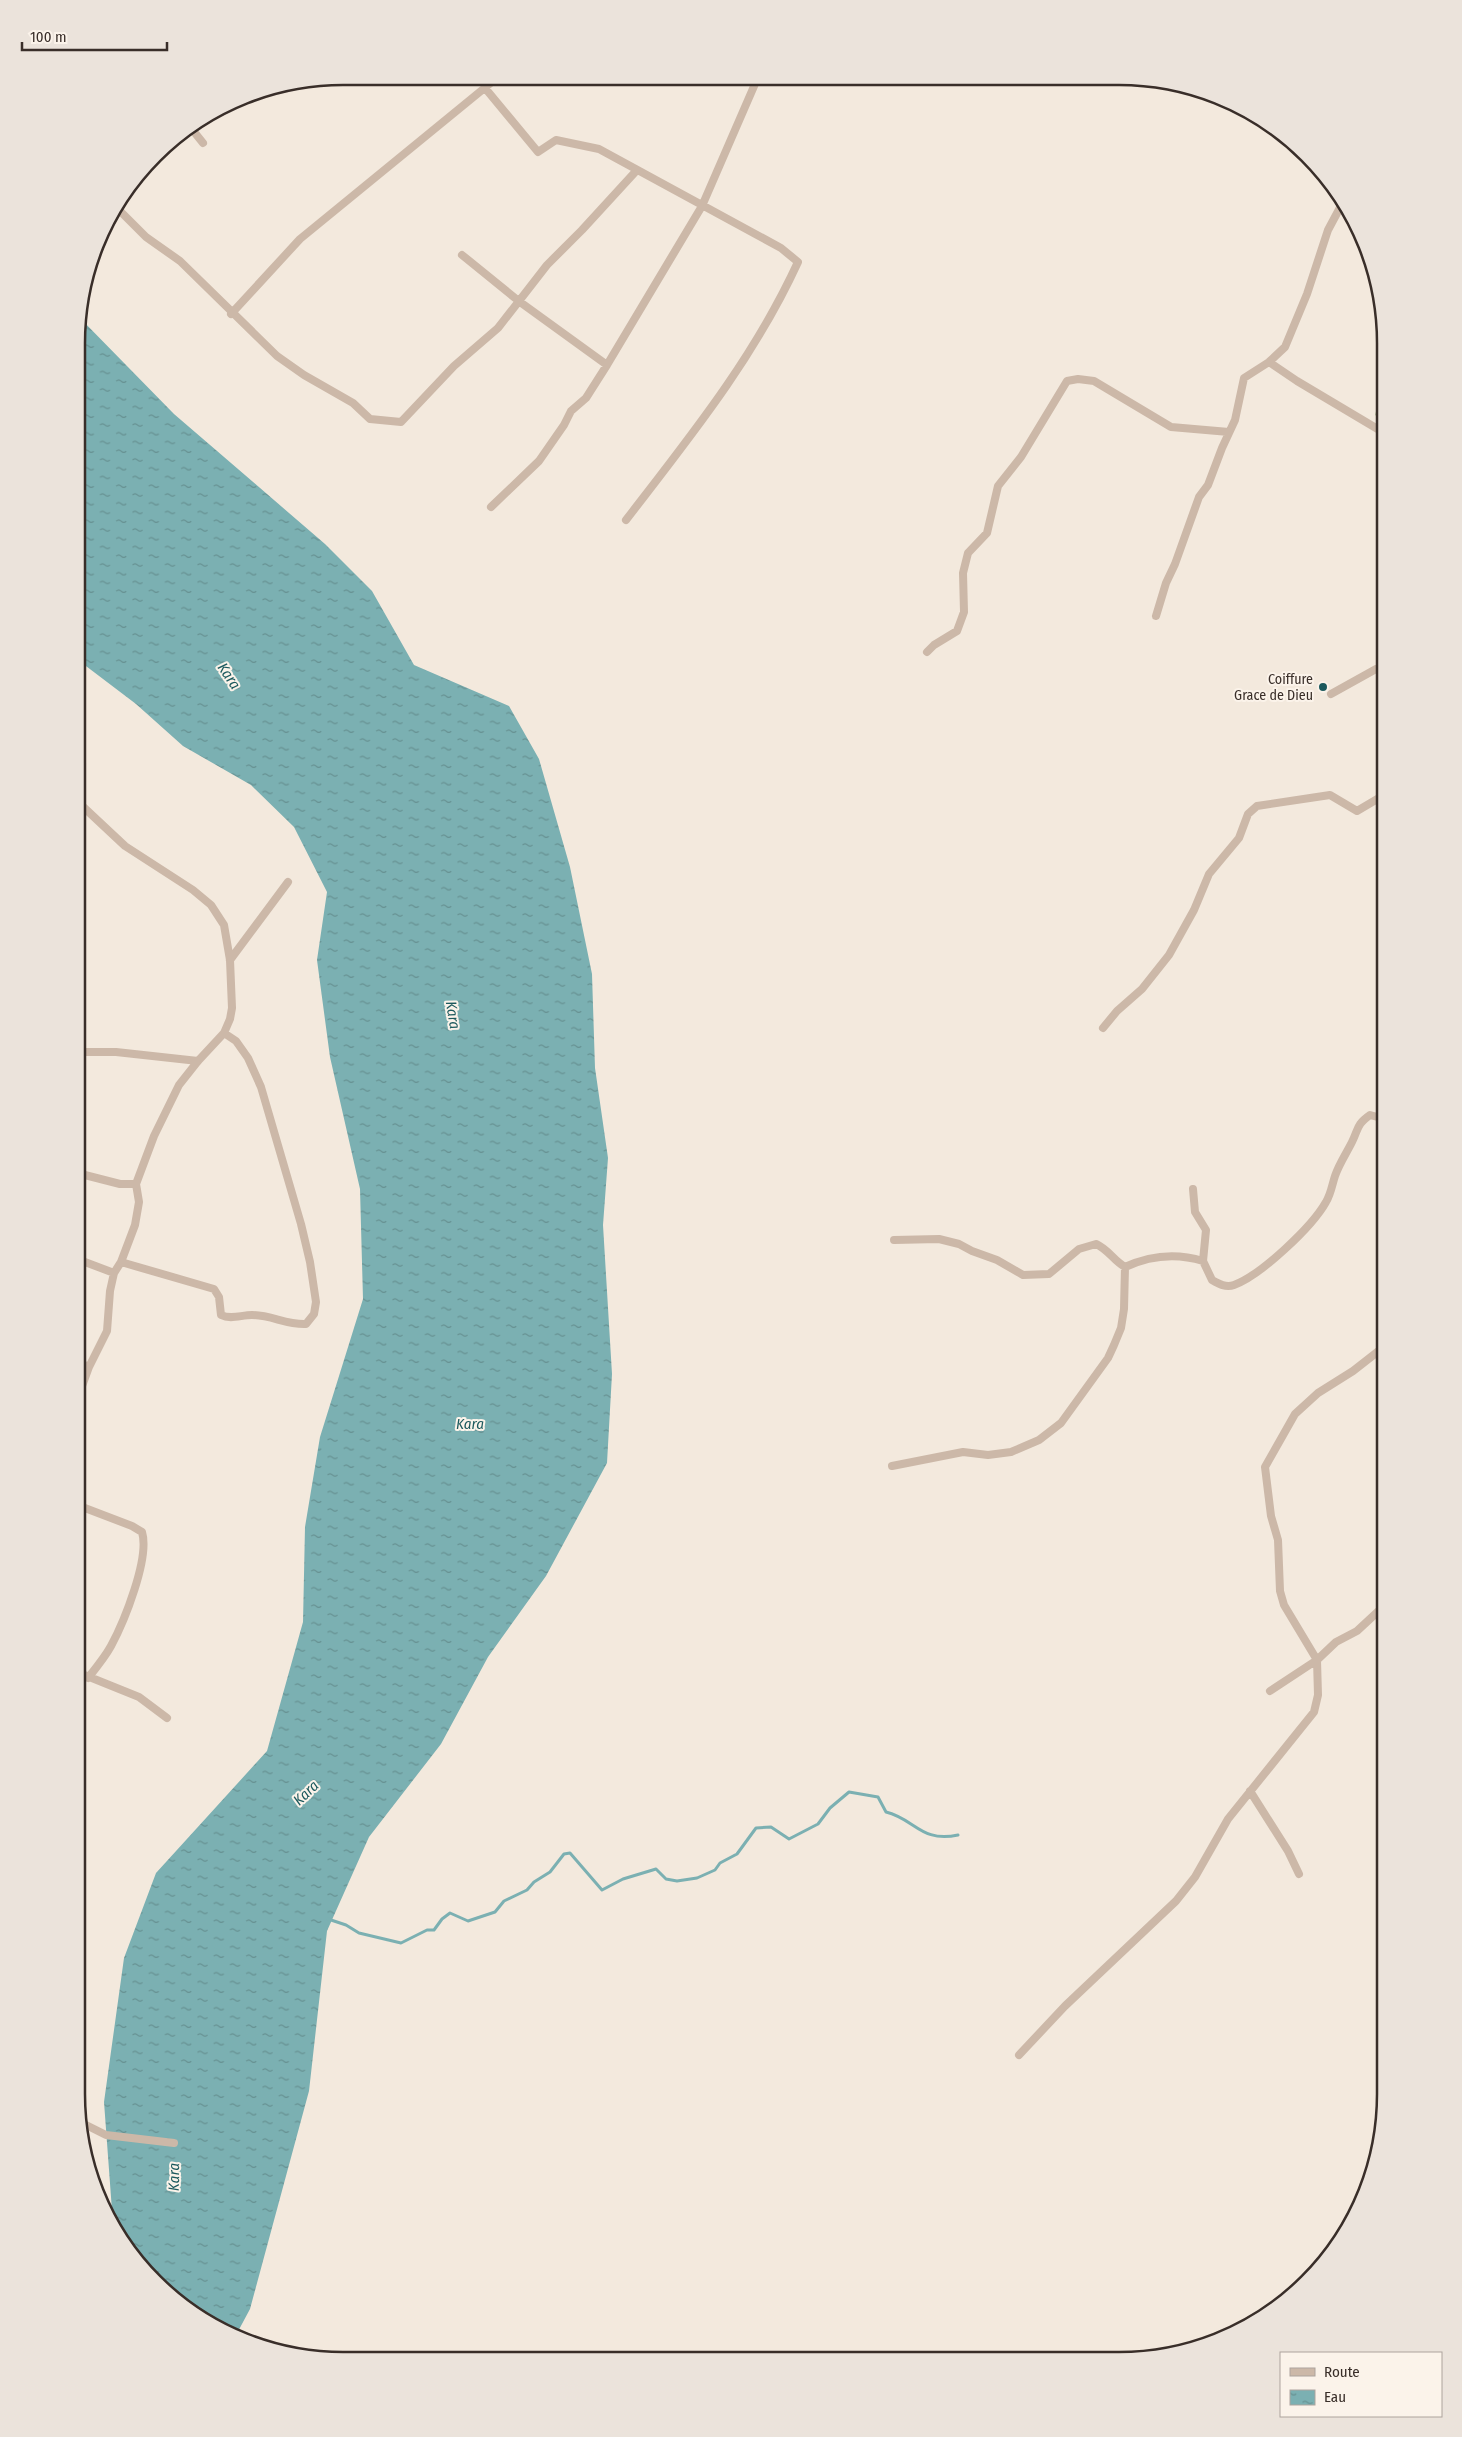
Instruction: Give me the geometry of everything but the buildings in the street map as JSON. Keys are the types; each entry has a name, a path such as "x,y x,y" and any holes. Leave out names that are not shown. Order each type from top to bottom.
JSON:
{"street":[{"path":"231,314 300,240 489,85"},
{"path":"491,507 539,461 564,425 571,411 586,398 607,365 702,206 755,85"},
{"path":"485,88 538,152 556,140 599,149 781,248 798,262 769,322 721,396 626,520"},
{"path":"195,132 203,143"},
{"path":"121,212 146,238 180,261 231,314 277,356 304,375 354,403 370,419 401,422 454,366 498,328 547,265 637,170"},
{"path":"1156,616 1166,583 1175,564 1199,497 1208,485 1229,432 1236,420 1244,378 1269,362 1285,347 1307,294 1328,230 1339,209"},
{"path":"462,255 520,302 607,365"},
{"path":"1269,362 1377,429"},
{"path":"927,652 934,645 957,630 964,612 963,573 968,553 987,533 998,486 1021,457 1067,381 1078,379 1094,381 1171,427 1229,432"},
{"path":"1331,694 1377,670"},
{"path":"1102,1028 1117,1011 1142,989 1169,954 1194,910 1209,874 1239,838 1248,814 1257,806 1330,795 1357,811 1377,800"},
{"path":"85,808 126,846 194,890 211,905 224,925 230,960 232,1008 230,1020 224,1033 198,1060 180,1086 154,1136 136,1184 138,1202 135,1225 121,1262 114,1273 110,1292 107,1331 85,1378"},
{"path":"230,960 288,882"},
{"path":"121,1262 214,1289 220,1297 221,1315 226,1318 252,1315 270,1317 293,1325 306,1324 314,1314 316,1302 305,1243 260,1087 248,1058 236,1041 224,1033"},
{"path":"85,1052 116,1052 198,1060"},
{"path":"1193,1189 1195,1212 1206,1230 1203,1261 1212,1280 1223,1286 1232,1286 1266,1264 1312,1223 1327,1200 1338,1169 1353,1141 1359,1123 1370,1115 1377,1117"},
{"path":"85,1175 120,1184 136,1184"},
{"path":"894,1240 939,1239 959,1244 997,1260 1023,1275 1049,1274 1079,1249 1096,1244 1107,1250 1115,1261 1125,1267 1161,1256 1186,1256 1203,1261"},
{"path":"85,1262 114,1273"},
{"path":"892,1466 963,1452 988,1454 1011,1452 1039,1440 1061,1423 1108,1358 1121,1328 1124,1309 1125,1267"},
{"path":"1019,2054 1065,2006 1176,1901 1195,1876 1228,1819 1314,1712 1318,1695 1317,1660 1284,1606 1280,1591 1278,1540 1271,1516 1265,1467 1295,1414 1318,1394 1377,1352"},
{"path":"85,1365 89,1367"},
{"path":"85,1508 132,1526 142,1532 145,1541 142,1561 111,1647 88,1678"},
{"path":"1270,1691 1317,1660 1336,1642 1357,1631 1377,1612"},
{"path":"85,1676 139,1697 167,1718"},
{"path":"1250,1791 1288,1851 1299,1874"},
{"path":"87,2125 106,2135 174,2143"}],"water":[{"name":"Kara","path":"86,324 174,414 325,544 372,591 414,665 509,706 539,759 570,867 592,974 595,1068 608,1158 603,1225 612,1374 607,1463 546,1576 488,1657 441,1744 369,1837 327,1931 309,2091 250,2309 239,2329 214,2317 173,2288 138,2251 120,2223 112,2208 104,2102 124,1958 156,1873 267,1751 303,1622 305,1527 320,1437 363,1299 360,1189 330,1057 317,960 327,892 294,827 251,785 183,746 136,704 85,665"}],"waterway":[{"path":"328,1919 346,1925 359,1933 401,1943 427,1930 434,1930 442,1919 450,1913 468,1921 495,1912 504,1901 527,1890 534,1882 550,1872 564,1854 570,1853 602,1890 623,1879 656,1869 666,1879 677,1881 697,1878 715,1870 720,1863 737,1854 756,1828 771,1827 789,1839 818,1824 830,1808 849,1792 878,1797 886,1812 896,1815 927,1833 945,1837 958,1835"}],"place":[{"name":"Coiffure Grace de Dieu","path":"1323,687"}]}
